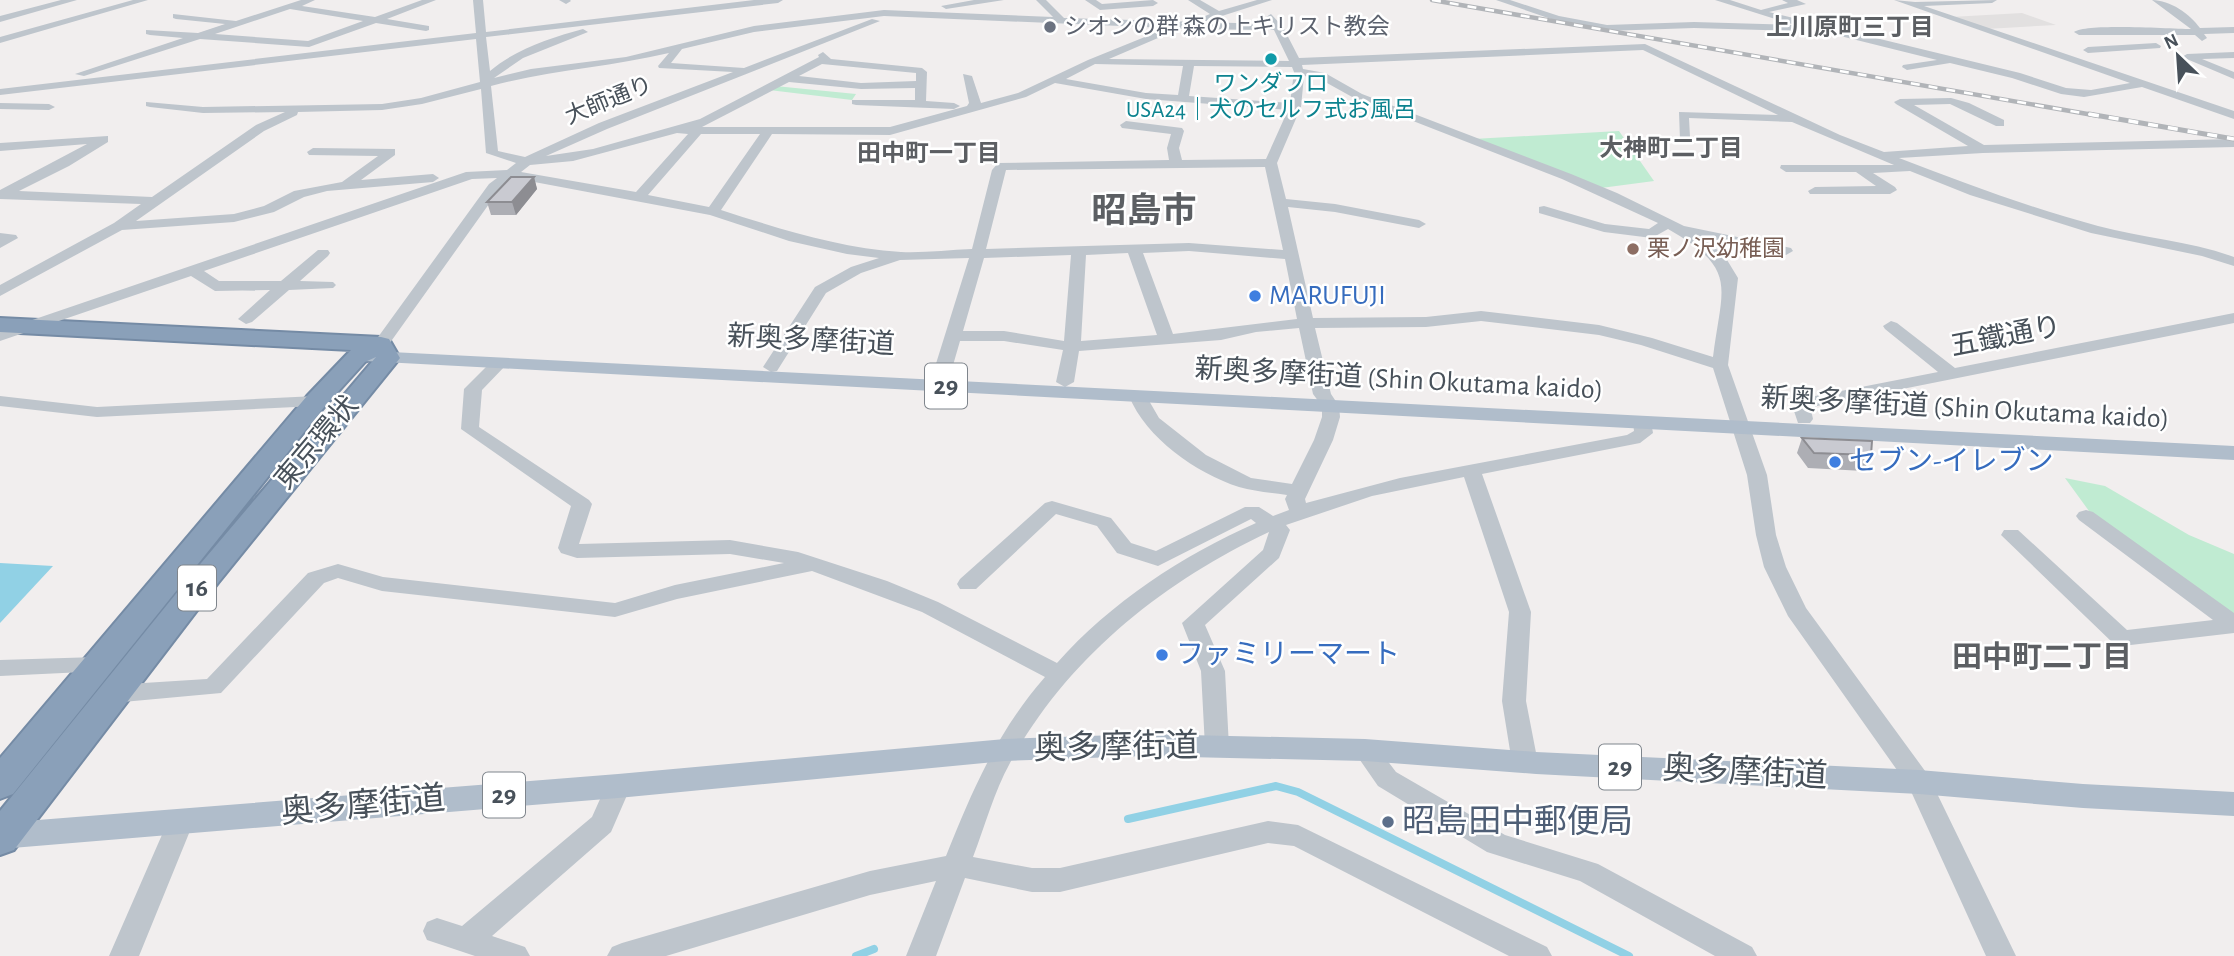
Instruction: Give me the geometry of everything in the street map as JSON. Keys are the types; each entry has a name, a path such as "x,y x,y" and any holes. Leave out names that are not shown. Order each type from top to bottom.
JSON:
{"highway":[{"path":"0,325 375,353"},
{"name":"東京環状","path":"0,338 375,353"},
{"name":"東京環状","path":"0,784 316,401 375,353"},
{"name":"東京環状","path":"1,837 375,353"}],"main road":[{"name":"29","path":"375,353 499,364 561,366"},
{"name":"新奥多摩街道","path":"375,353 771,367 940,381 1065,382 1326,400"},
{"name":"新奥多摩街道 (Shin Okutama kaido)","path":"561,366 940,381 1138,396 1326,400 1739,421 2234,453"},
{"name":"新奥多摩街道 (Shin Okutama kaido)","path":"1326,400 1642,422 1804,419 2234,442"},
{"name":"奥多摩街道","path":"1,837 618,786 1005,750 1144,745 1364,750 1525,763 1919,782 2083,796 2234,804"}],"street":[{"path":"0,19 72,0"},
{"path":"0,40 143,0"},
{"path":"36,88 310,0"},
{"path":"150,32 309,44 431,0"},
{"path":"478,0 492,153 504,158 528,160 615,148 679,130 734,107 826,58 823,55 784,55"},
{"path":"0,92 778,0"},
{"path":"150,104 203,110 301,110 360,108 422,101 487,81 531,72 626,60 754,29 999,0"},
{"path":"1041,0 1062,21"},
{"path":"1090,0 1100,7 1134,2 1153,3"},
{"path":"1193,0 1219,15"},
{"path":"1501,0 1557,19 1607,27 1694,25 1814,29"},
{"path":"1720,0 1814,29 2027,77 2069,92 2085,94 2143,84"},
{"path":"1760,11 1801,4 1787,0"},
{"path":"1903,2 1992,0"},
{"path":"2157,0 2191,22 2202,39 2201,57"},
{"path":"890,131 1022,95 1092,62 1183,26 1262,1 1297,66 1295,107 1271,163 1278,202 1331,416 1295,499 1300,512"},
{"path":"1903,2 2234,115"},
{"path":"487,81 497,69 533,50 622,19 651,3"},
{"name":"大師通り","path":"375,353 494,187 528,160 590,131 920,4"},
{"path":"289,7 426,28"},
{"path":"900,12 1183,26 1278,27"},
{"path":"176,16 240,22"},
{"path":"2066,27 2122,48"},
{"path":"0,30 31,31"},
{"path":"1587,30 1620,36 1794,119 1913,169 2096,230 2206,252 2234,261"},
{"path":"2080,32 2128,30 2199,33 2234,30"},
{"path":"335,35 379,40"},
{"path":"2088,50 2157,46"},
{"path":"679,47 663,66 747,69"},
{"path":"1092,62 1297,66 1645,47"},
{"path":"2234,55 2187,57 2234,76"},
{"path":"820,61 918,70 922,72 920,104"},
{"path":"1907,67 1957,61"},
{"path":"1183,99 1189,64"},
{"path":"1297,66 1321,75 1358,96 1608,192 1714,253 1729,270 1720,365 1757,475 1769,551 1784,588 1834,665 1919,782 2001,956"},
{"path":"967,76 975,103 972,108"},
{"path":"785,78 861,86 922,85"},
{"path":"1055,80 1146,96 1295,107"},
{"path":"856,102 972,108"},
{"path":"1983,149 1900,102 1951,102 1965,105 2000,123"},
{"path":"0,106 49,107"},
{"path":"0,291 119,226 260,128 301,110"},
{"path":"1684,137 1683,114 1794,119"},
{"path":"1126,125 1178,131 1173,148 1175,164"},
{"path":"679,130 915,133"},
{"path":"638,198 698,130"},
{"path":"713,212 769,130"},
{"path":"0,147 104,139 65,163 1,194"},
{"path":"1879,156 1983,149 2234,143"},
{"path":"313,152 391,152 347,184"},
{"path":"940,381 978,254 998,170 1003,166 1271,163"},
{"path":"1786,168 1913,169"},
{"path":"1815,191 1891,190 1860,170"},
{"path":"119,226 234,218 269,209 306,191 347,184 509,174 713,212 794,238 847,250 902,256 1189,247 1292,255"},
{"path":"0,338 192,269 471,175"},
{"path":"1,194 154,201"},
{"path":"1278,202 1335,208 1419,224"},
{"path":"1544,210 1604,228 1652,234 1671,226 1786,251"},
{"path":"0,237 11,238 0,244"},
{"path":"1134,248 1145,285 1167,340"},
{"path":"1065,382 1072,347 1079,249"},
{"path":"246,319 323,253"},
{"path":"771,367 820,290 856,270 902,256"},
{"path":"192,269 215,286 328,285"},
{"path":"954,336 1004,336 1072,347 1221,335 1256,327 1307,323 1426,322 1481,316 1505,317 1629,337 1720,365"},
{"name":"五鐵通り","path":"1804,419 1802,408 1811,402 2234,318"},
{"path":"1891,326 1952,374"},
{"path":"499,364 473,389 470,429 582,504 569,548 577,551 730,547 814,564 930,607 1060,675"},
{"path":"1138,396 1140,407 1153,424 1211,467 1245,482 1298,491"},
{"path":"0,401 97,412 316,401"},
{"path":"921,956 990,779 1005,750 1060,675 1103,631 1171,576 1233,541 1300,512 1368,491 1633,439 1644,433 1642,422"},
{"path":"1471,469 1520,612 1514,701 1525,763"},
{"path":"968,584 1052,506 1104,522 1124,548 1158,559 1252,511 1273,523 1280,530 1272,553 1193,623 1213,671 1217,747"},
{"path":"2086,516 2234,625"},
{"path":"2011,535 2122,638 2234,625"},
{"path":"112,694 213,687 316,578 338,570 382,584 615,610 675,592 814,564"},
{"path":"0,668 97,665"},
{"path":"1364,750 1387,779 1497,844 1588,872 1742,956"},
{"path":"466,940 601,824 618,786"},
{"path":"124,956 181,821"},
{"path":"622,956 870,883 956,865 1051,881 1247,835 1285,833 1309,842 1537,956"},
{"path":"437,931 515,956"}],"shaded area":[{"path":"2022,13 2056,25 1986,29 1951,17"}],"green space":[{"path":"775,86 856,94 852,100 769,90"},
{"path":"1619,131 1654,181 1601,188 1473,139"},
{"path":"2065,478 2105,486 2189,535 2234,554 2234,617 2089,511"}],"water":[{"path":"0,563 53,566 0,623"}],"building":[{"path":"511,177 534,177 512,202 487,202"},
{"path":"1802,438 1872,441 1871,455 1814,453"}],"waterway":[{"path":"1128,819 1276,786 1298,792 1629,956"},
{"path":"856,956 874,949"}],"railway":[{"path":"1432,0 2099,116"},
{"path":"2089,114 2234,139"}],"place":[{"name":"シオンの群 森の上キリスト教会","path":"1050,27"},
{"name":"ワンダフロ USA24｜犬のセルフ式お風呂","path":"1271,59"},
{"name":"栗ノ沢幼稚園","path":"1633,249"},
{"name":"MARUFUJI","path":"1255,296"},
{"name":"セブン-イレブン","path":"1835,462"},
{"name":"ファミリーマート","path":"1162,655"},
{"name":"昭島田中郵便局","path":"1388,822"}],"district":[{"name":"上川原町三丁目","path":"1850,28"},
{"name":"大神町二丁目","path":"1671,149"},
{"name":"田中町一丁目","path":"929,154"},
{"name":"昭島市","path":"1144,211"},
{"name":"田中町二丁目","path":"2042,658"}]}
